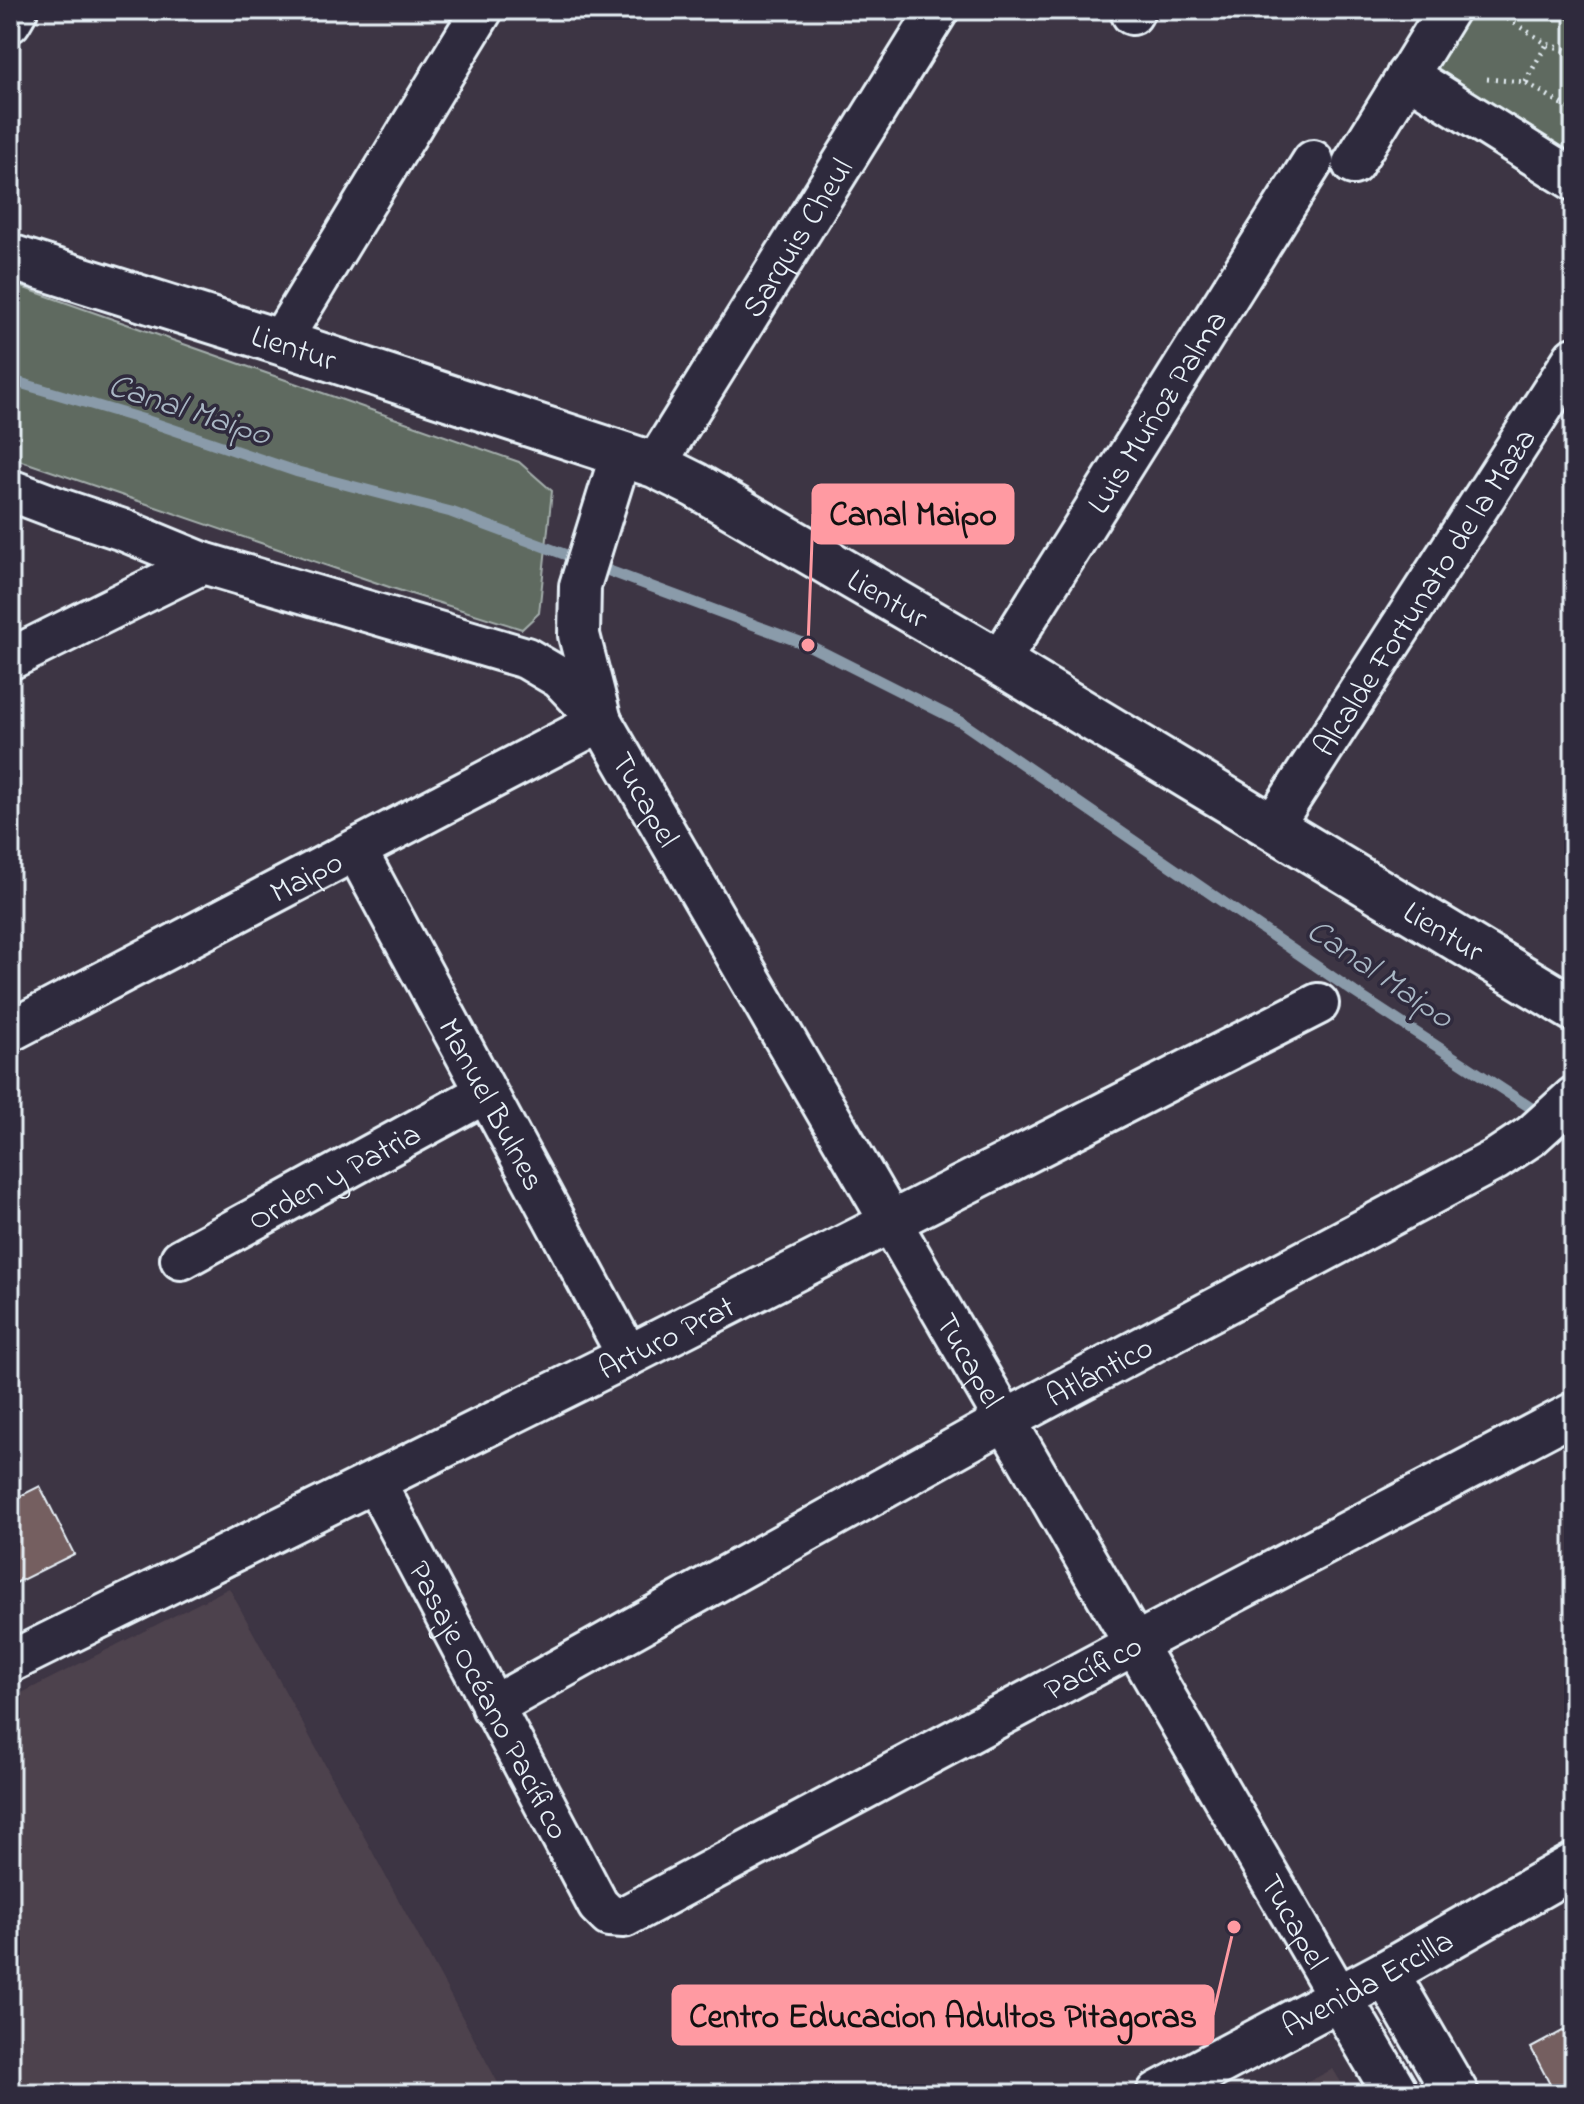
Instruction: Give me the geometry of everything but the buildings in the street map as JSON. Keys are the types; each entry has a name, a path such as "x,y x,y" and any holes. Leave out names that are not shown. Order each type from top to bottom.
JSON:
{"street":[{"path":"10,22 17,10"},
{"path":"280,342 482,10"},
{"name":"Sarquis Cheul","path":"638,460 938,10"},
{"path":"1353,164 1448,10"},
{"path":"1407,75 1574,180"},
{"name":"Luis Muñoz Palma","path":"999,662 1313,161"},
{"name":"Lientur","path":"10,257 638,460 695,485 999,662 1574,1009"},
{"name":"Alcalde Fortunato de la Maza","path":"1272,827 1574,358"},
{"name":"Tucapel","path":"601,721 579,635 580,586 592,548 638,460"},
{"name":"Tucapel","path":"10,490 123,530 203,563 526,658 560,678 601,721 1340,1999"},
{"path":"10,659 203,563"},
{"name":"Maipo","path":"10,1031 601,721"},
{"name":"Manuel Bulnes","path":"356,850 628,1356"},
{"name":"Arturo Prat","path":"10,1662 628,1356 1318,1004"},
{"name":"Orden y Patria","path":"181,1259 485,1093"},
{"name":"Atlántico","path":"492,1707 1006,1420 1481,1167 1531,1136 1574,1097"},
{"name":"Pacífico","path":"609,1916 624,1917 1574,1413"},
{"name":"Pasaje Océano Pacífico","path":"375,1482 598,1905 609,1916"},
{"name":"Avenida Ercilla","path":"1159,2094 1340,1999 1574,1866"},
{"path":"1386,1973 1456,2094"},
{"path":"1340,1999 1396,2094"}],"path":[{"path":"1494,10 1547,44 1574,53"},
{"path":"1525,82 1547,44"}],"shaded area":[{"path":"229,1588 504,2094 10,2094 10,1699"},
{"path":"1333,2069 1348,2094 1285,2094"}],"green space":[{"path":"1472,10 1553,10 1574,23 1574,156 1435,68"},
{"path":"10,283 519,462 552,491 539,613 522,629 392,588 10,457"}],"waterway":[{"name":"Canal Maipo","path":"10,380 145,420 298,472 451,512 808,645 961,722 1354,992 1574,1136"}],"place":[{"name":"Canal Maipo","path":"808,645"},
{"name":"Centro Educacion Adultos Pitagoras","path":"1234,1927"}]}
